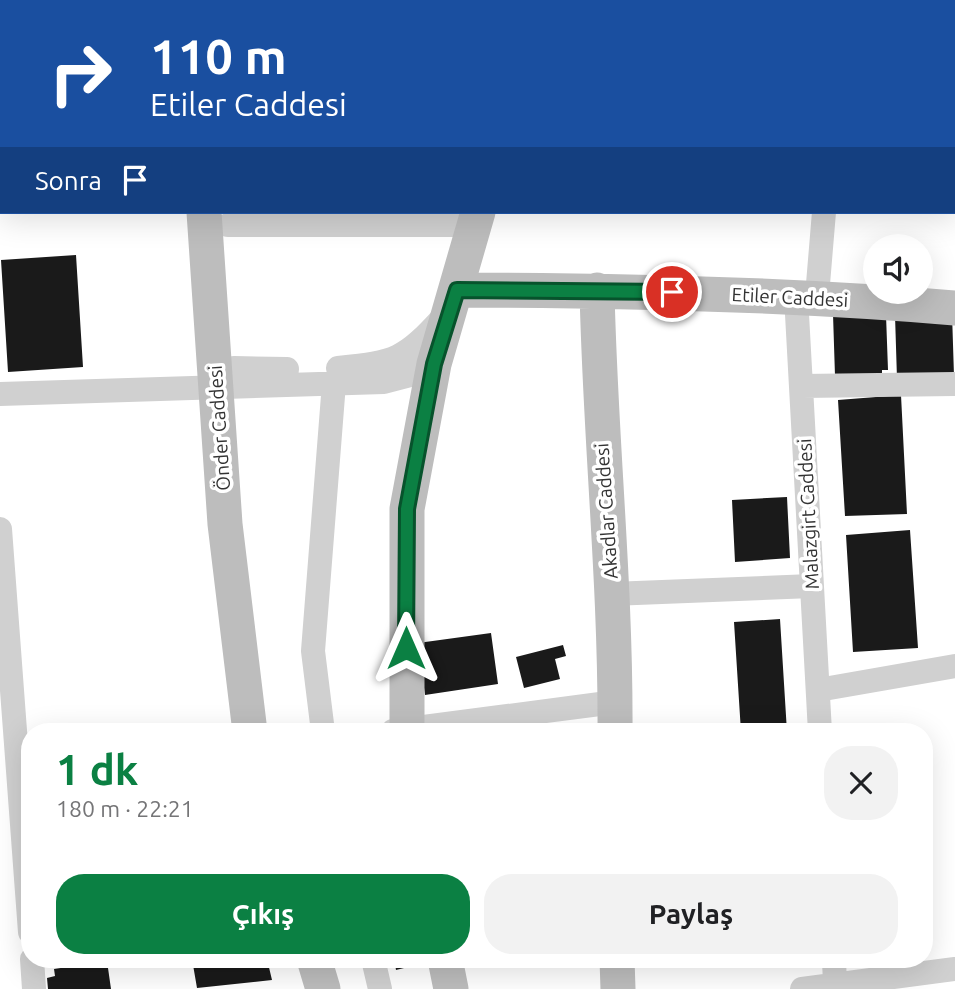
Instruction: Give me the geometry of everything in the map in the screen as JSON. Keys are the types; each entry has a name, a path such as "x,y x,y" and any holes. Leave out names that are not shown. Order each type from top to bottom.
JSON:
{"street":[{"name":"Malazgirt Caddesi","path":"820,723 802,386 807,296 824,214"},
{"path":"220,216 476,219 434,364 407,509 402,723"},
{"name":"Önder Caddesi","path":"220,216 237,643 249,723"},
{"name":"Etiler Caddesi","path":"455,298 597,290 807,296 955,308"},
{"name":"Akadlar Caddesi","path":"597,290 599,407 611,594 615,717"},
{"path":"0,394 228,381 384,363 417,345 455,298"},
{"path":"228,381 384,382 407,376 434,364"},
{"path":"322,723 313,651 334,383"},
{"path":"802,386 955,384"},
{"path":"0,529 21,811"},
{"path":"611,594 812,586"},
{"path":"818,690 955,666"},
{"path":"517,723 615,717"},
{"path":"33,968 34,989"},
{"path":"317,968 323,989"},
{"path":"375,968 380,989"},
{"path":"447,968 451,989"},
{"path":"617,968 618,989"},
{"path":"834,968 835,985"},
{"path":"802,989 955,969"}],"building":[{"path":"76,255 83,367 8,372 1,260"},
{"path":"952,313 954,376 897,379 895,315"},
{"path":"833,314 886,315 888,370 882,370 882,378 835,376"},
{"path":"901,395 907,514 845,516 838,400"},
{"path":"787,497 790,558 735,562 732,500"},
{"path":"910,530 918,648 853,652 846,535"},
{"path":"780,619 786,723 740,723 734,622"},
{"path":"491,633 498,684 425,695 418,643"},
{"path":"563,645 566,656 555,659 560,679 524,688 516,657"},
{"path":"108,968 111,989 48,989 47,978 55,976 54,969"},
{"path":"194,968 269,968 272,980 197,988"}],"route":[{"path":"406,648 407,509 434,364 457,290 672,292"}]}
